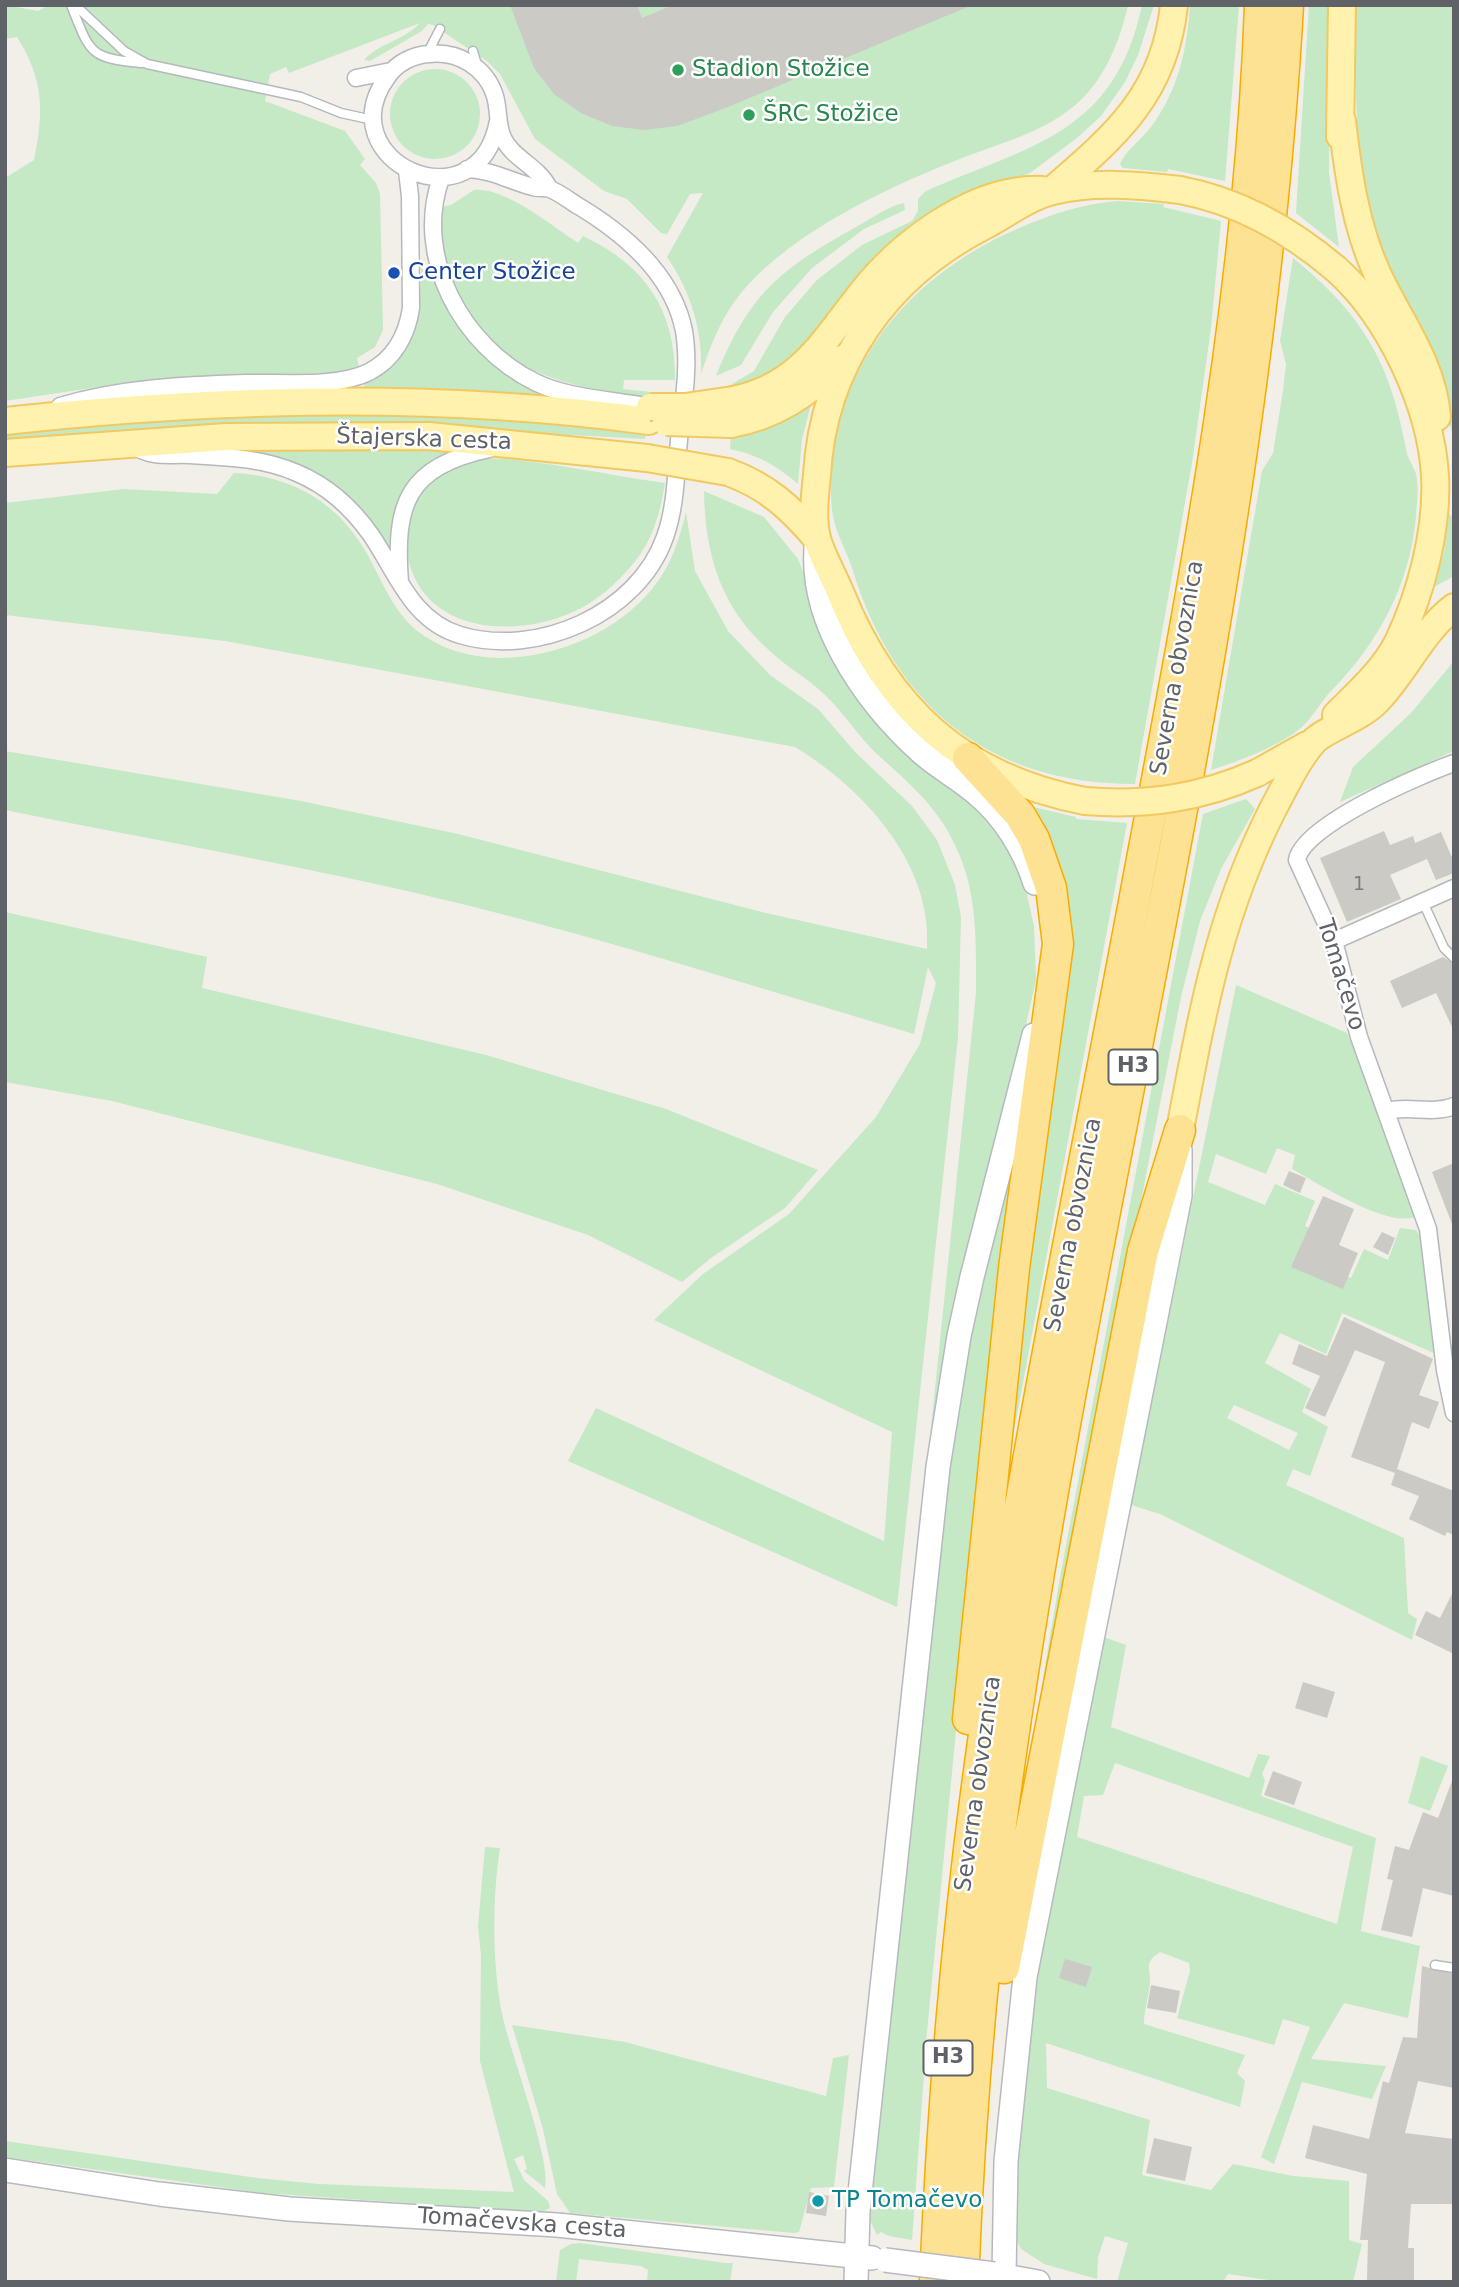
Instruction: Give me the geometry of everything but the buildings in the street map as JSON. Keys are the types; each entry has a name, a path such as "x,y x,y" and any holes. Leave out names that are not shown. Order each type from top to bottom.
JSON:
{"highway":[{"name":"Severna obvoznica","path":"934,2282 948,2059 971,1835 989,1702 1206,505 1239,266 1260,5"},
{"name":"Severna obvoznica","path":"963,2282 970,2128 991,1902 1013,1736 1059,1463 1205,677 1253,388 1276,183 1288,5"},
{"path":"968,758 1020,815 1034,839 1052,888 1058,944 1014,1268 961,1782 971,1835"},
{"path":"970,2128 992,2068 1011,1921 1143,1251 1180,1130"}],"main road":[{"path":"1174,5 1164,57 1136,110 1104,144 1051,191 934,256 889,297 850,350 836,380 818,455 817,539 854,624 887,681 927,728 968,758 1028,787 1085,801 1123,804 1178,799 1216,790 1257,773 1343,726 1377,701 1440,618 1454,607"},
{"path":"1342,5 1342,121 1339,154 1342,201 1350,237 1378,318 1415,394 1434,457 1454,485"},
{"path":"1342,121 1348,167 1364,239 1377,272 1419,352 1432,387 1437,428 1434,457 1435,501 1427,555 1397,642"},
{"name":"Štajerska cesta","path":"732,412 789,377 819,348 883,269 942,223 1014,191 1051,191 1115,185 1180,190 1230,204 1266,220 1299,240 1336,269 1364,298 1378,318"},
{"name":"Štajerska cesta","path":"10,420 130,410 398,403 650,414 732,412 763,416 793,400 831,371 850,350"},
{"name":"Štajerska cesta","path":"5,453 126,442 312,435 429,436 517,443 647,458 728,472 762,485 774,494 817,539"},
{"path":"1180,1130 1211,973 1235,894 1276,803 1316,739 1360,692 1397,642 1433,604 1454,588"}],"street":[{"path":"498,121 489,148 481,160 467,169 441,178 407,171 390,158 378,141 373,120 374,102 380,86 391,71 405,61 439,53 464,59 477,68 494,95 503,138 512,151 542,174 549,188"},
{"path":"356,78 391,71"},
{"path":"126,442 149,456 183,455 264,462 313,481 341,499 425,616 447,631 479,639 531,638 570,628 604,611 640,579 657,556 666,535 685,377 685,347 680,318 668,290 634,247 611,227 549,188 534,187 484,170 467,169"},
{"path":"10,420 98,395 129,390 181,385 344,380 378,366 397,348 410,316 410,196 407,171"},
{"path":"441,178 432,207 436,264 465,322 489,349 537,383 650,414"},
{"path":"401,584 397,540 400,517 422,479 452,458 517,443"},
{"path":"817,539 815,578 821,602 858,678 884,714 911,743 979,796 1006,827 1027,860 1034,881 1043,937 1042,984 1034,1034 972,1277 959,1336 938,1467 860,2189 856,2282"},
{"name":"Tomačevo","path":"1454,763 1325,826 1300,849 1298,866 1334,941 1359,1037 1428,1228 1445,1370 1454,1413"},
{"path":"1334,941 1454,888"},
{"path":"1387,1111 1405,1106 1441,1111 1454,1106"},
{"path":"999,2274 1006,2161 1025,1977 1180,1196 1180,1130"},
{"name":"Tomačevska cesta","path":"5,2169 159,2194 289,2208 557,2225 856,2256 999,2274 1038,2282"}],"lane":[{"path":"73,5 124,51 147,64"},
{"path":"73,5 87,44 97,55 301,97 341,113 373,120"},
{"path":"428,54 440,29"},
{"path":"473,51 477,68"},
{"path":"1422,900 1444,948 1454,958"},
{"path":"1435,1965 1454,1968"}],"green space":[{"path":"5,5 38,11 49,5 1128,5 1109,61 1093,86 1073,107 1018,138 957,160 869,199 782,253 758,274 738,297 721,324 701,374 700,343 694,312 683,284 667,257 703,193 690,194 667,234 661,233 627,199 604,191 535,139 500,74 488,62 433,25 428,24 422,31 370,61 364,60 420,23 289,73 286,67 270,74 265,101 345,131 365,159 360,165 376,183 380,194 383,330 375,347 357,358 359,368 326,373 151,379 5,401 5,178 34,160 40,111 37,82 26,53 17,37 5,39"},
{"path":"1142,5 1154,5 1138,55 1125,82 1101,116 1077,138 1030,173 991,190 837,315 773,374 733,389 732,384 754,371 785,317 817,280 862,245 912,221 918,211 918,199 926,191 1033,146 1063,129 1089,108 1112,82 1129,48"},
{"path":"1190,5 1239,5 1225,181 1168,169 1167,172 1123,168 1120,164 1151,127 1168,99 1180,69"},
{"path":"1309,5 1331,5 1329,173 1339,247 1296,213"},
{"path":"1353,5 1454,5 1454,439 1441,393 1383,270 1359,183"},
{"path":"435,69 452,73 467,82 476,97 480,114 476,131 467,146 452,155 435,159 418,155 403,146 394,131 390,114 394,97 403,82 418,73"},
{"path":"474,190 486,191 514,201 578,243 583,236 624,261 640,276 663,311 674,355 675,380 624,380 623,389 651,392 651,397 615,393 549,377 519,363 493,345 472,321 455,292 441,243 440,207 451,205"},
{"path":"1118,201 1164,204 1163,207 1221,221 1211,328 1192,463 1135,784 1083,780 1035,770 992,752 954,728 922,697 893,660 870,617 837,531 832,509 832,462 841,417 856,376 878,339 906,305 939,275 976,250 1017,229 1067,211"},
{"path":"904,203 905,210 864,229 812,268 773,312 741,365 716,376 741,324 770,286 829,242"},
{"path":"1293,258 1338,299 1369,341 1381,365 1417,479 1413,541 1399,588 1378,632 1306,723 1271,747 1211,770 1262,471 1273,453 1283,391 1286,364 1280,341"},
{"path":"421,269 430,269 454,321 465,337 492,365 528,388 554,398 365,390 364,383 394,362 411,336 419,306"},
{"path":"813,397 802,439 798,484 766,462 730,449 731,432"},
{"path":"314,413 497,416 646,425 645,439 403,426 5,444 5,430 124,420"},
{"path":"391,445 449,451 420,471 406,489 391,525 388,548 356,508 323,480 284,462 235,450"},
{"path":"488,458 555,465 665,483 658,516 639,556 626,572 591,602 553,619 505,627 458,618 439,607 422,591 408,561 406,535 411,510 421,492 437,477 466,462"},
{"path":"234,473 256,475 296,487 330,508 358,540 408,623 444,647 475,656 508,658 541,654 573,644 603,630 630,611 659,580 674,553 686,512 695,571 728,631 770,675 818,709 856,753 912,806 937,840 955,885 961,917 958,1037 897,1607 568,1461 596,1408 884,1541 892,1432 654,1320 703,1274 789,1214 876,1117 920,1044 936,983 928,967 914,1034 519,918 291,866 5,810 5,751 301,801 458,834 766,913 927,949 926,918 918,887 906,859 889,832 868,807 845,784 795,747 225,641 5,615 5,503 124,489 217,494"},
{"path":"704,491 764,517 798,559 831,641 949,782 1004,835 1023,877 1034,926 1036,980 927,1466 976,993 974,918 968,882 956,847 932,808 871,748 825,695 771,652 740,618 728,599 712,559"},
{"path":"1449,514 1454,518 1454,576 1434,587 1444,552"},
{"path":"1454,661 1454,751 1340,802 1353,767 1411,713"},
{"path":"1246,799 1255,809 1221,869 1200,921 1181,997 1047,1680 1043,1678 1059,1583 1203,814"},
{"path":"1029,806 1076,819 1127,823 1004,1485 1023,1259 1062,982"},
{"path":"5,912 207,957 202,988 486,1055 666,1109 818,1170 785,1208 711,1258 682,1282 588,1235 437,1184 112,1101 5,1082"},
{"path":"1236,985 1347,1033 1390,1138 1417,1216 1405,1219 1389,1217 1354,1203 1292,1169 1295,1155 1277,1148 1266,1174 1216,1154 1208,1182 1265,1205 1275,1184 1315,1201 1305,1226 1329,1238 1319,1263 1351,1278 1364,1249 1388,1260 1400,1228 1416,1230 1422,1241 1429,1271 1436,1354 1342,1313 1326,1354 1280,1333 1265,1363 1311,1389 1302,1412 1328,1427 1310,1476 1293,1469 1286,1485 1404,1538 1408,1613 1417,1619 1412,1640 1160,1514 1131,1505","holes":["1234,1405 1298,1433 1289,1450 1227,1418"]},
{"path":"1015,1151 927,2032 912,2240 881,2232 877,2235 867,2214 947,1468 974,1309"},
{"path":"1101,1636 1126,1645 1111,1727 1249,1778 1258,1754 1270,1756 1262,1774 1265,1780 1261,1796 1376,1838 1361,1931 1420,1946 1408,2018 1344,2003 1311,2059 1386,2066 1372,2099 1302,2082 1274,2164 1261,2157 1310,2027 1283,2019 1274,2045 1177,2018 1190,1971 1189,1963 1160,1952 1149,1965 1150,1982 1144,2024 1245,2055 1237,2073 1245,2081 1240,2107 1046,2043 1047,2088 1150,2120 1142,2175 1211,2190 1233,2164 1293,2176 1349,2181 1349,2240 1362,2244 1353,2282 1282,2282 1228,2274 1223,2282 1117,2282 1128,2243 1105,2236 1098,2257 1097,2279 1044,2264 1021,2249 1015,2237 1015,2166 1034,1984","holes":["1115,1763 1353,1847 1337,1924 1077,1837 1084,1796 1103,1795"]},
{"path":"1421,1756 1448,1766 1430,1811 1408,1803"},
{"path":"485,1847 500,1848 494,1933 499,1998 542,2155 545,2188 524,2171 527,2169 523,2155 514,2159 524,2180 548,2201 550,2208 542,2212 262,2193 5,2157 5,2141 257,2178 319,2184 514,2192 480,2061 481,1955 478,1926"},
{"path":"512,2025 625,2042 826,2096 833,2058 849,2055 834,2187 811,2188 799,2232 794,2233 570,2213 557,2194 543,2129"},
{"path":"580,2243 733,2263 730,2282 647,2282 648,2270 641,2266 579,2259 576,2282 556,2282 560,2250"}],"place":[{"name":"Stadion Stožice","path":"678,70"},
{"name":"ŠRC Stožice","path":"749,115"},
{"name":"Center Stožice","path":"394,273"},
{"name":"TP Tomačevo","path":"818,2201"}]}
